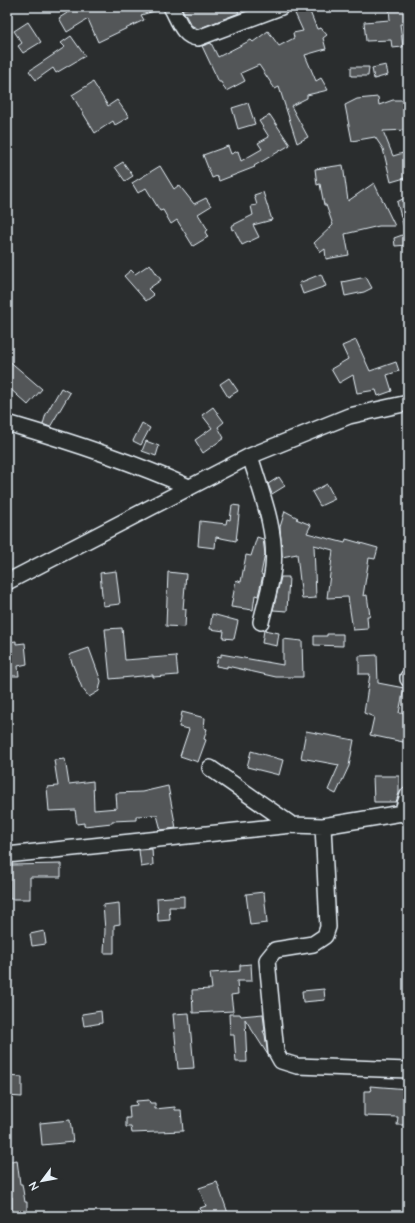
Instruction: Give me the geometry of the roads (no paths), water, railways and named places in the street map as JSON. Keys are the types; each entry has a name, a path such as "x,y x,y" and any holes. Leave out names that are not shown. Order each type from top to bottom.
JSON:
{"street":[{"path":"171,7 187,35 192,38 198,38 281,7"},
{"path":"7,582 250,456 349,416 408,403"},
{"path":"7,423 81,445 140,465 189,487"},
{"path":"250,456 268,514 273,541 273,568 261,622"},
{"path":"210,768 292,824"},
{"path":"7,855 292,824 323,826 405,815 408,795"},
{"path":"323,826 328,927 325,936 313,944 275,950 267,960 276,1052 281,1061 297,1066 408,1070"}]}
